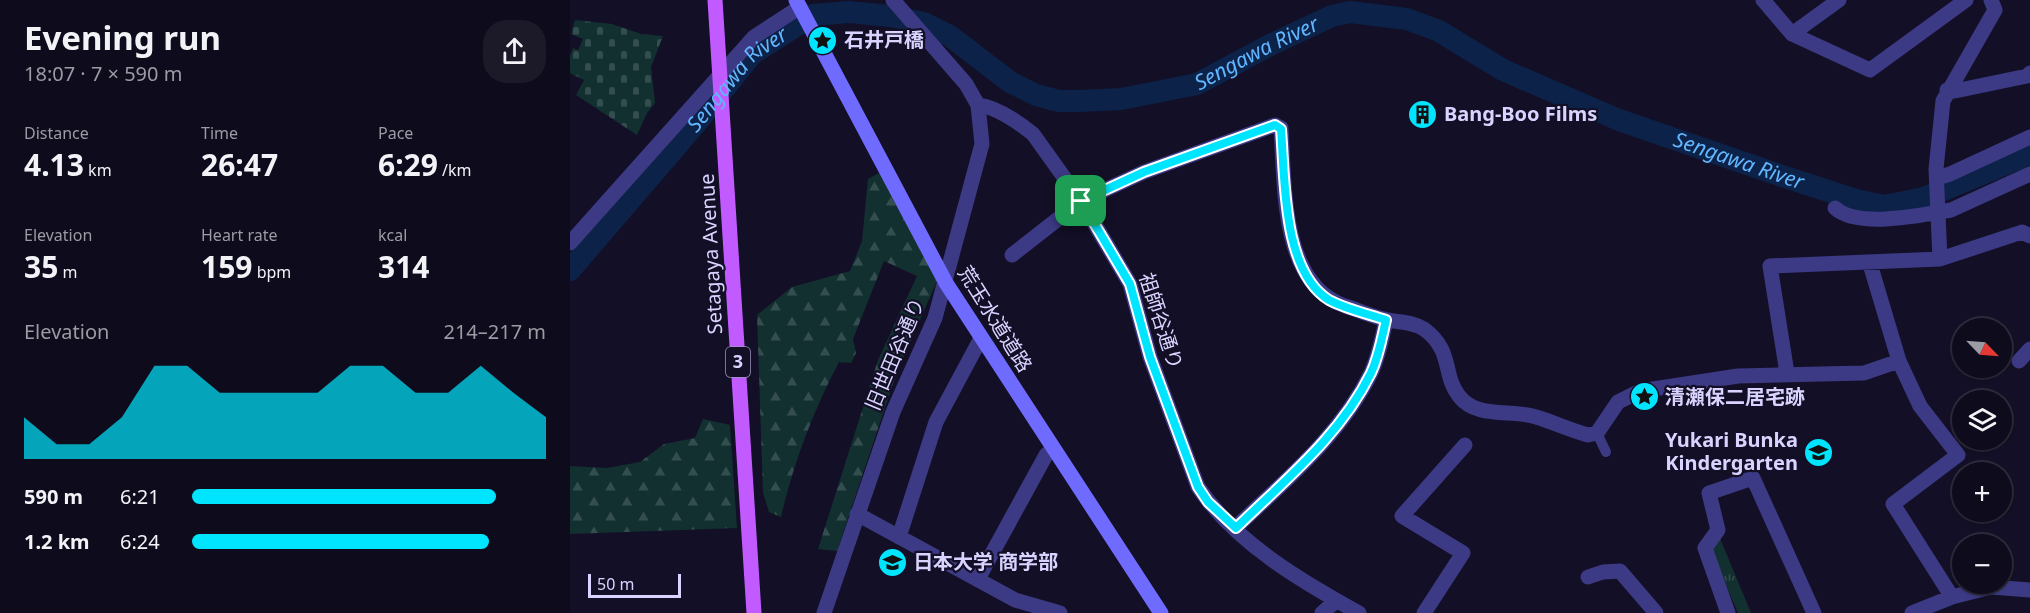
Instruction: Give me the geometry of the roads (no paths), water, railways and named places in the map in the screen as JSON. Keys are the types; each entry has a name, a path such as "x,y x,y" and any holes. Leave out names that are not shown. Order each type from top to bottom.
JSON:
{"main road":[{"name":"Setagaya Avenue","path":"715,0 724,111 754,613"},
{"name":"荒玉水道道路","path":"799,6 946,283 1161,613"}],"street":[{"path":"1763,0 1792,34 1870,70 1966,0"},
{"path":"1792,34 1839,0"},
{"path":"1940,259 1937,181 1943,101 1947,90 1995,10 1991,0"},
{"path":"898,3 966,84 978,105"},
{"path":"570,243 754,37 799,6"},
{"path":"1947,90 1955,91 2028,76 2030,73"},
{"name":"旧世田谷通り","path":"824,613 893,412 935,318 946,283 981,152 978,105"},
{"name":"祖師谷通り","path":"978,105 986,106 1020,123 1033,134 1081,201 1130,284 1150,357 1198,487 1208,502 1270,559 1359,613"},
{"path":"1012,255 1081,201 1144,172 1275,125 1281,129 1288,225 1305,273 1328,299 1386,320 1416,324 1426,330 1442,348 1458,396 1466,403 1492,413 1533,416 1578,432 1597,433"},
{"path":"1937,181 2030,137"},
{"path":"1835,208 1841,213 1881,220 1937,209 1951,210 2030,174"},
{"path":"1787,374 1770,266 1870,264 1940,259 2022,232 2030,236"},
{"path":"1870,264 1899,361 1920,406 1958,455 1893,504 1952,597"},
{"path":"1236,528 1311,456 1342,421 1371,372 1386,320"},
{"path":"899,537 936,422 981,338"},
{"path":"2019,361 2030,349"},
{"path":"1597,433 1618,402 1640,391 1738,376 1864,373 1899,361"},
{"path":"1597,433 1606,452"},
{"path":"1424,613 1463,554 1402,516 1465,445"},
{"path":"978,579 1040,464 1053,449"},
{"path":"1728,613 1705,548 1718,530 1709,493 1753,478 1814,613"},
{"path":"857,514 1015,600 1060,613"},
{"path":"1588,577 1620,570 1656,613"},
{"path":"1912,613 1952,597 1991,587 2030,590"},
{"path":"1322,613 1336,601"}],"waterway":[{"name":"Sengawa River","path":"570,270 752,54 813,15 849,12 890,16 924,23 950,36 1010,82 1036,95 1059,101 1121,99 1197,84 1270,45 1332,16 1350,12 1407,19 1439,31 1503,70 1619,120 1788,178 1856,200 1884,206 1924,198 2030,154"}],"place":[{"name":"石井戸橋","path":"823,40"},
{"name":"Bang-Boo Films","path":"1423,114"},
{"name":"清瀬保二居宅跡","path":"1644,397"},
{"name":"Yukari Bunka Kindergarten","path":"1819,452"},
{"name":"日本大学 商学部","path":"892,562"}]}
